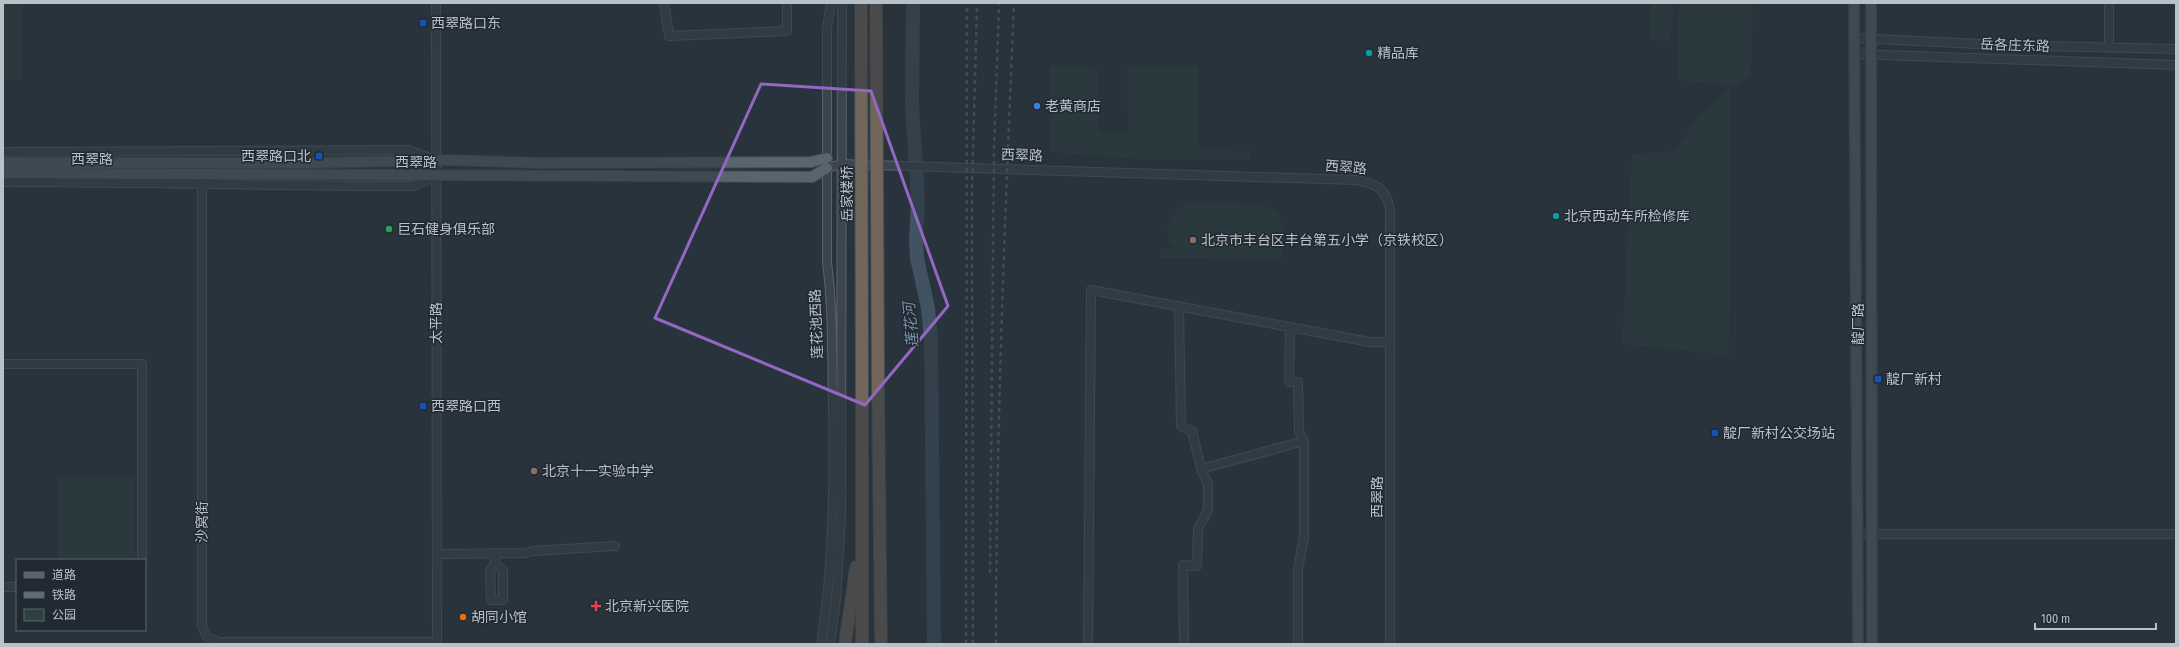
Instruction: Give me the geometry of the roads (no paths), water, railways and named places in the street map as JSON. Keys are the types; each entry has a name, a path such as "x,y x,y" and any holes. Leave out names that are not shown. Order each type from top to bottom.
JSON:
{"highway":[{"name":"岳家楼桥","path":"861,3 862,518"},
{"path":"876,3 878,384 882,644"},
{"path":"845,644 862,518"},
{"path":"862,518 862,644"}],"main road":[{"path":"1854,3 1858,359 1856,534 1858,644"},
{"name":"靛厂路","path":"1871,3 1872,644"},
{"name":"西翠路","path":"3,163 308,163 438,161 539,163 827,163"},
{"name":"西翠路","path":"3,173 202,179 438,176 812,177 827,163"}],"street":[{"name":"太平路","path":"436,3 438,161 436,406 437,643"},
{"path":"664,3 669,36 787,31 788,3"},
{"name":"莲花池西路","path":"821,644 828,598 834,518 832,298 827,262 827,28 830,3"},
{"name":"莲花池西路","path":"830,644 836,599 841,517 842,3"},
{"path":"2108,48 2109,3"},
{"name":"岳各庄东路","path":"1855,38 2000,45 2176,49"},
{"name":"岳各庄东路","path":"1855,54 2176,65"},
{"path":"3,152 408,150 438,161"},
{"name":"西翠路","path":"827,163 1348,179 1370,182 1384,193 1390,210 1390,644"},
{"path":"3,182 202,179"},
{"name":"沙窝街","path":"202,179 202,626 207,637 219,642 437,643"},
{"path":"1088,644 1092,290 1290,328 1370,342 1389,342"},
{"path":"1179,306 1181,426 1192,431 1201,469 1208,484 1208,510 1198,529 1197,566 1183,565 1184,644"},
{"path":"1290,328 1290,382 1298,382 1299,432 1304,441 1304,537 1298,568 1298,644"},
{"path":"3,364 142,364 142,559"},
{"path":"1201,469 1304,441"},
{"path":"1856,534 2176,534"},
{"path":"437,554 495,554 614,546"},
{"path":"495,554 495,564"},
{"path":"3,587 16,587"}],"waterway":[{"name":"莲花河","path":"913,3 912,106 918,199 916,240 917,258 928,308 931,340 934,644"}],"railway":[{"path":"966,644 967,3"},
{"path":"973,644 972,189 977,3"},
{"path":"990,573 994,150 999,3"},
{"path":"996,644 999,403 1014,3"}],"place":[{"name":"西翠路口东","path":"423,23"},
{"name":"精品库","path":"1369,53"},
{"name":"老黄商店","path":"1037,106"},
{"name":"西翠路口北","path":"319,156"},
{"name":"北京西动车所检修库","path":"1556,216"},
{"name":"巨石健身俱乐部","path":"389,229"},
{"name":"北京市丰台区丰台第五小学（京铁校区）","path":"1193,240"},
{"name":"靛厂新村","path":"1878,379"},
{"name":"西翠路口西","path":"423,406"},
{"name":"靛厂新村公交场站","path":"1715,433"},
{"name":"北京十一实验中学","path":"534,471"},
{"name":"北京新兴医院","path":"596,606"},
{"name":"胡同小馆","path":"463,617"}]}
